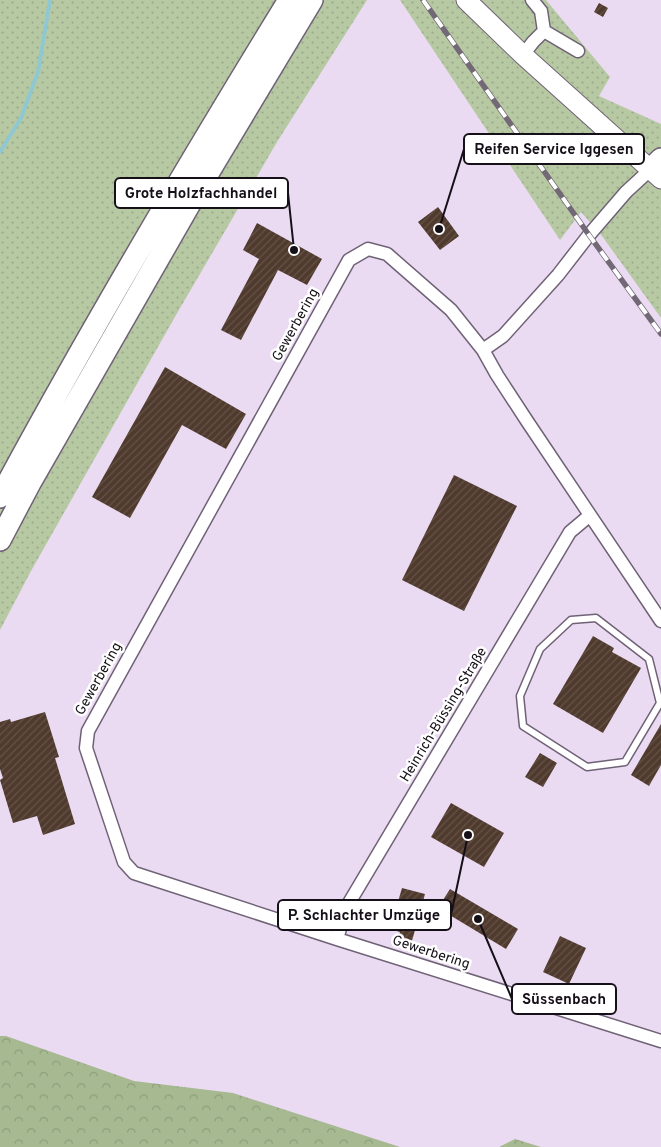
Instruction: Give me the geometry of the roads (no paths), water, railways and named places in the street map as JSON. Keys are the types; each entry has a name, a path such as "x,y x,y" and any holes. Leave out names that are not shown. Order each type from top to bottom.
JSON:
{"highway":[{"path":"0,497 108,304 205,137 289,0"},
{"path":"0,540 192,200 312,0"}],"main road":[{"path":"466,0 523,55 658,169"}],"street":[{"path":"532,0 541,11 544,31"},
{"path":"523,55 544,31"},
{"path":"544,31 578,51"},
{"path":"483,350 503,336 558,275 626,192 658,169"},
{"name":"Gewerbering","path":"661,621 502,383 483,350 451,310 388,254 368,248 349,260 88,731 86,748 124,862 134,873 661,1041"},
{"name":"Heinrich-Büssing-Straße","path":"337,939 346,908 570,532 590,516"}],"lane":[{"path":"596,618 649,659 660,703 625,762 586,767 523,726 520,696 540,648 570,620 596,618"}],"waterway":[{"path":"0,152 21,118 38,72 50,0"}],"railway":[{"path":"423,0 661,334"}],"place":[{"name":"Reifen Service Iggesen","path":"439,229"},
{"name":"Grote Holzfachhandel","path":"294,250"},
{"name":"P. Schlachter Umzüge","path":"468,835"},
{"name":"Süssenbach","path":"478,919"}]}
